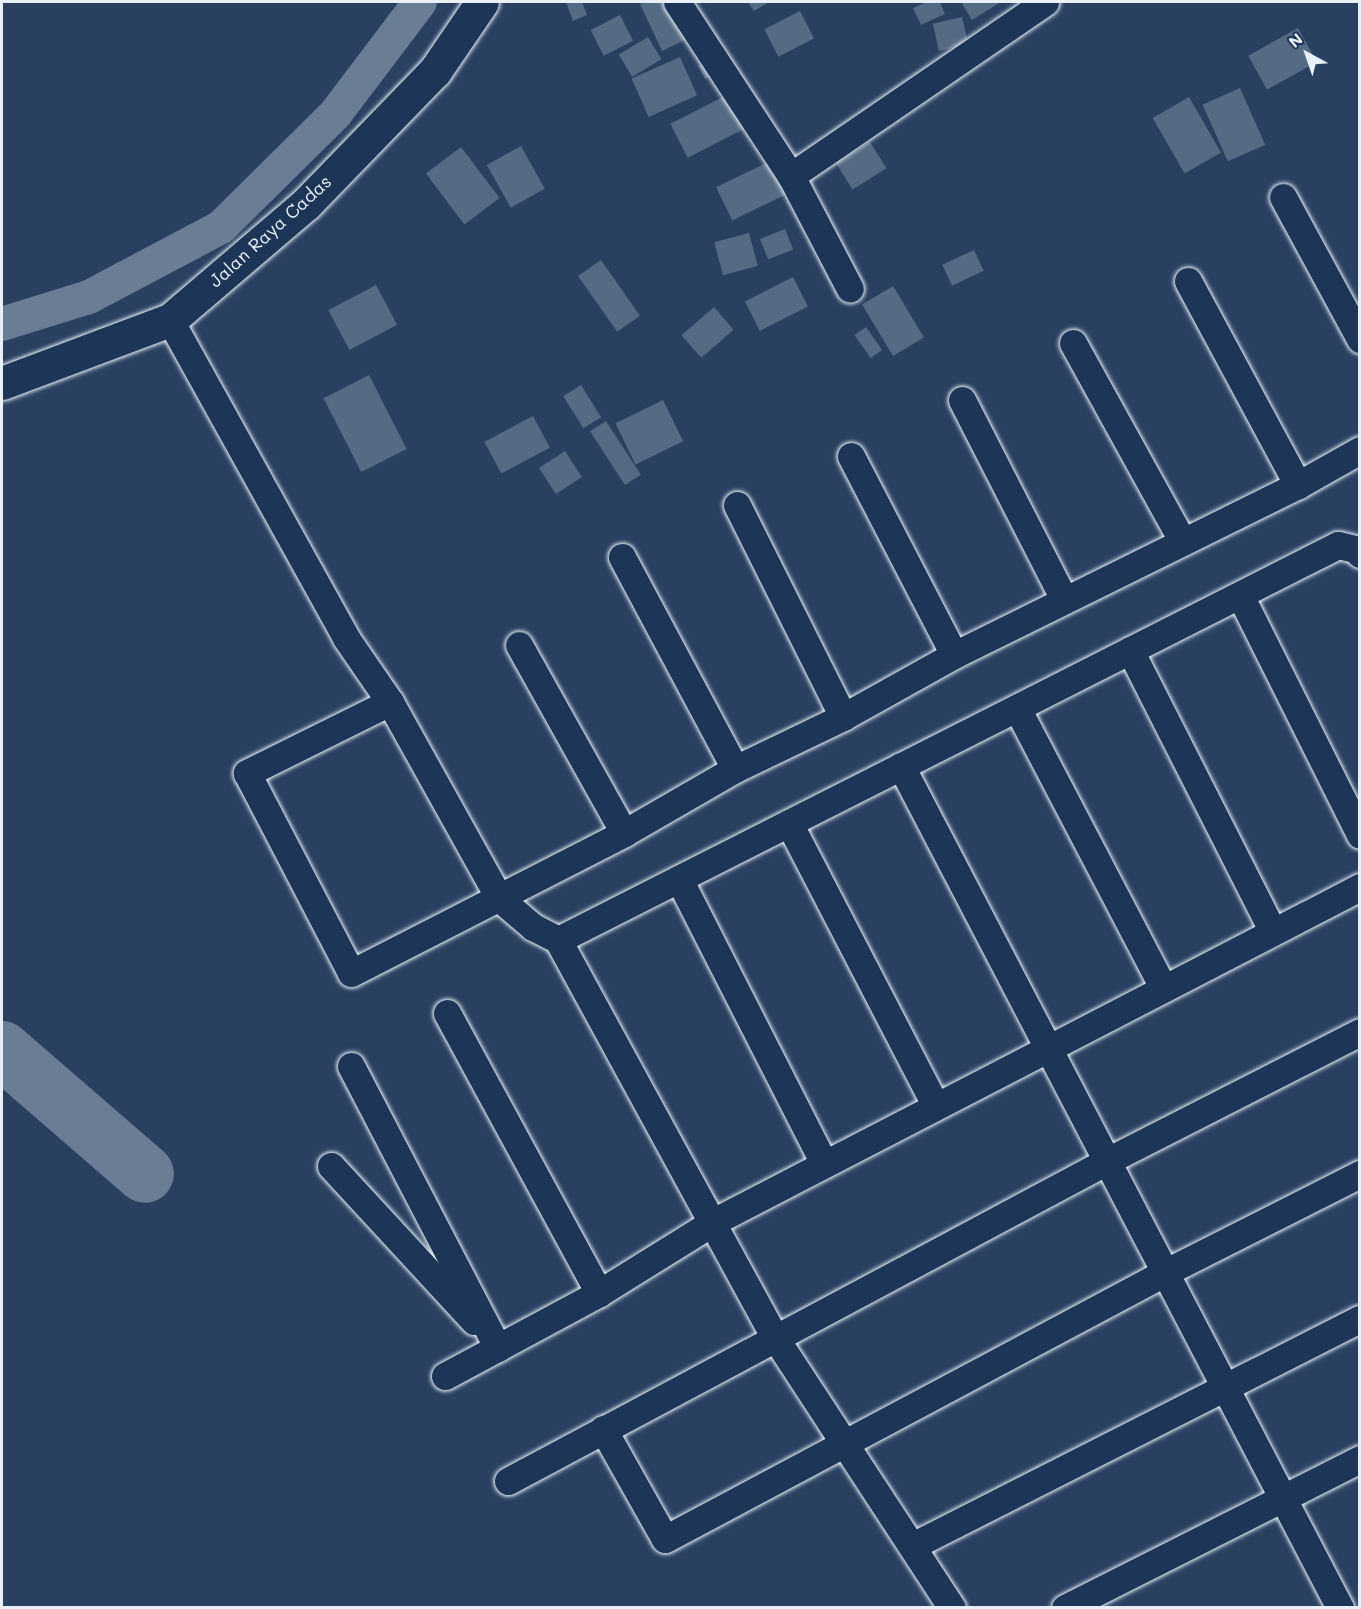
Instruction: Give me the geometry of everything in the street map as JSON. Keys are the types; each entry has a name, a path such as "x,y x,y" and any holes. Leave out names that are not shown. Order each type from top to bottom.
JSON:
{"street":[{"name":"Jalan Raya Cadas","path":"2,383 170,320 306,204 435,71 482,2"},
{"path":"677,2 791,176 850,289"},
{"path":"791,176 1045,2"},
{"path":"1283,197 1359,339"},
{"path":"1188,282 1298,485"},
{"path":"170,320 346,638 390,702 500,898 533,927 558,940 774,1336 842,1443 914,1545 952,1608"},
{"path":"1073,343 1183,542"},
{"path":"962,400 1064,600"},
{"path":"390,702 247,773 351,973 624,833 735,770 843,717 954,656 1298,485 1359,450"},
{"path":"851,456 954,656"},
{"path":"737,505 843,717"},
{"path":"558,940 1338,545 1355,549 1359,554"},
{"path":"622,557 735,770"},
{"path":"1240,595 1359,835"},
{"path":"519,645 624,833"},
{"path":"1130,650 1272,930"},
{"path":"1017,708 1163,987"},
{"path":"901,766 1340,1608"},
{"path":"789,823 935,1105"},
{"path":"679,879 824,1163"},
{"path":"445,1376 599,1293 713,1221 1359,887"},
{"path":"447,1013 599,1293"},
{"path":"508,1481 774,1336 1359,1032"},
{"path":"351,1066 498,1348"},
{"path":"331,1166 498,1348"},
{"path":"603,1429 665,1539 1164,1273 1359,1174"},
{"path":"914,1545 1359,1319"},
{"path":"1065,1608 1359,1459"}],"building":[{"path":"566,2 582,2 587,15 573,21"},
{"path":"672,2 689,38 662,51 640,4"},
{"path":"748,2 769,2 754,11"},
{"path":"927,2 940,2 945,14 921,25 913,8"},
{"path":"961,2 1001,2 972,20"},
{"path":"800,11 814,39 778,57 764,29"},
{"path":"620,15 633,41 604,56 591,30"},
{"path":"962,17 968,44 939,51 933,24"},
{"path":"1298,28 1317,62 1267,90 1248,56"},
{"path":"648,37 661,59 632,77 619,55"},
{"path":"680,57 697,95 649,117 632,79"},
{"path":"707,61 714,74 705,79 698,66"},
{"path":"1240,88 1265,145 1228,161 1203,105"},
{"path":"731,93 748,127 688,158 670,124"},
{"path":"1189,97 1221,152 1185,173 1153,118"},
{"path":"870,142 886,168 853,189 836,163"},
{"path":"521,146 545,189 511,208 487,165"},
{"path":"461,147 500,198 464,225 426,173"},
{"path":"770,161 786,194 732,221 716,187"},
{"path":"785,229 793,249 768,260 760,239"},
{"path":"749,233 758,266 723,275 714,242"},
{"path":"974,250 984,271 952,286 942,265"},
{"path":"601,260 640,316 617,332 578,276"},
{"path":"793,277 808,306 760,331 745,302"},
{"path":"376,285 397,325 349,350 328,310"},
{"path":"893,286 924,337 893,356 862,305"},
{"path":"714,307 734,330 701,358 682,335"},
{"path":"866,327 882,350 871,358 855,335"},
{"path":"369,375 407,449 361,472 324,398"},
{"path":"581,385 601,417 583,428 563,396"},
{"path":"663,400 683,441 636,465 615,423"},
{"path":"533,416 550,448 501,474 484,442"},
{"path":"606,421 641,475 625,485 590,431"},
{"path":"565,451 582,477 556,494 539,468"}],"waterway":[{"path":"2,324 89,297 221,227 336,113 420,2"},
{"path":"2,1050 145,1174"}]}
